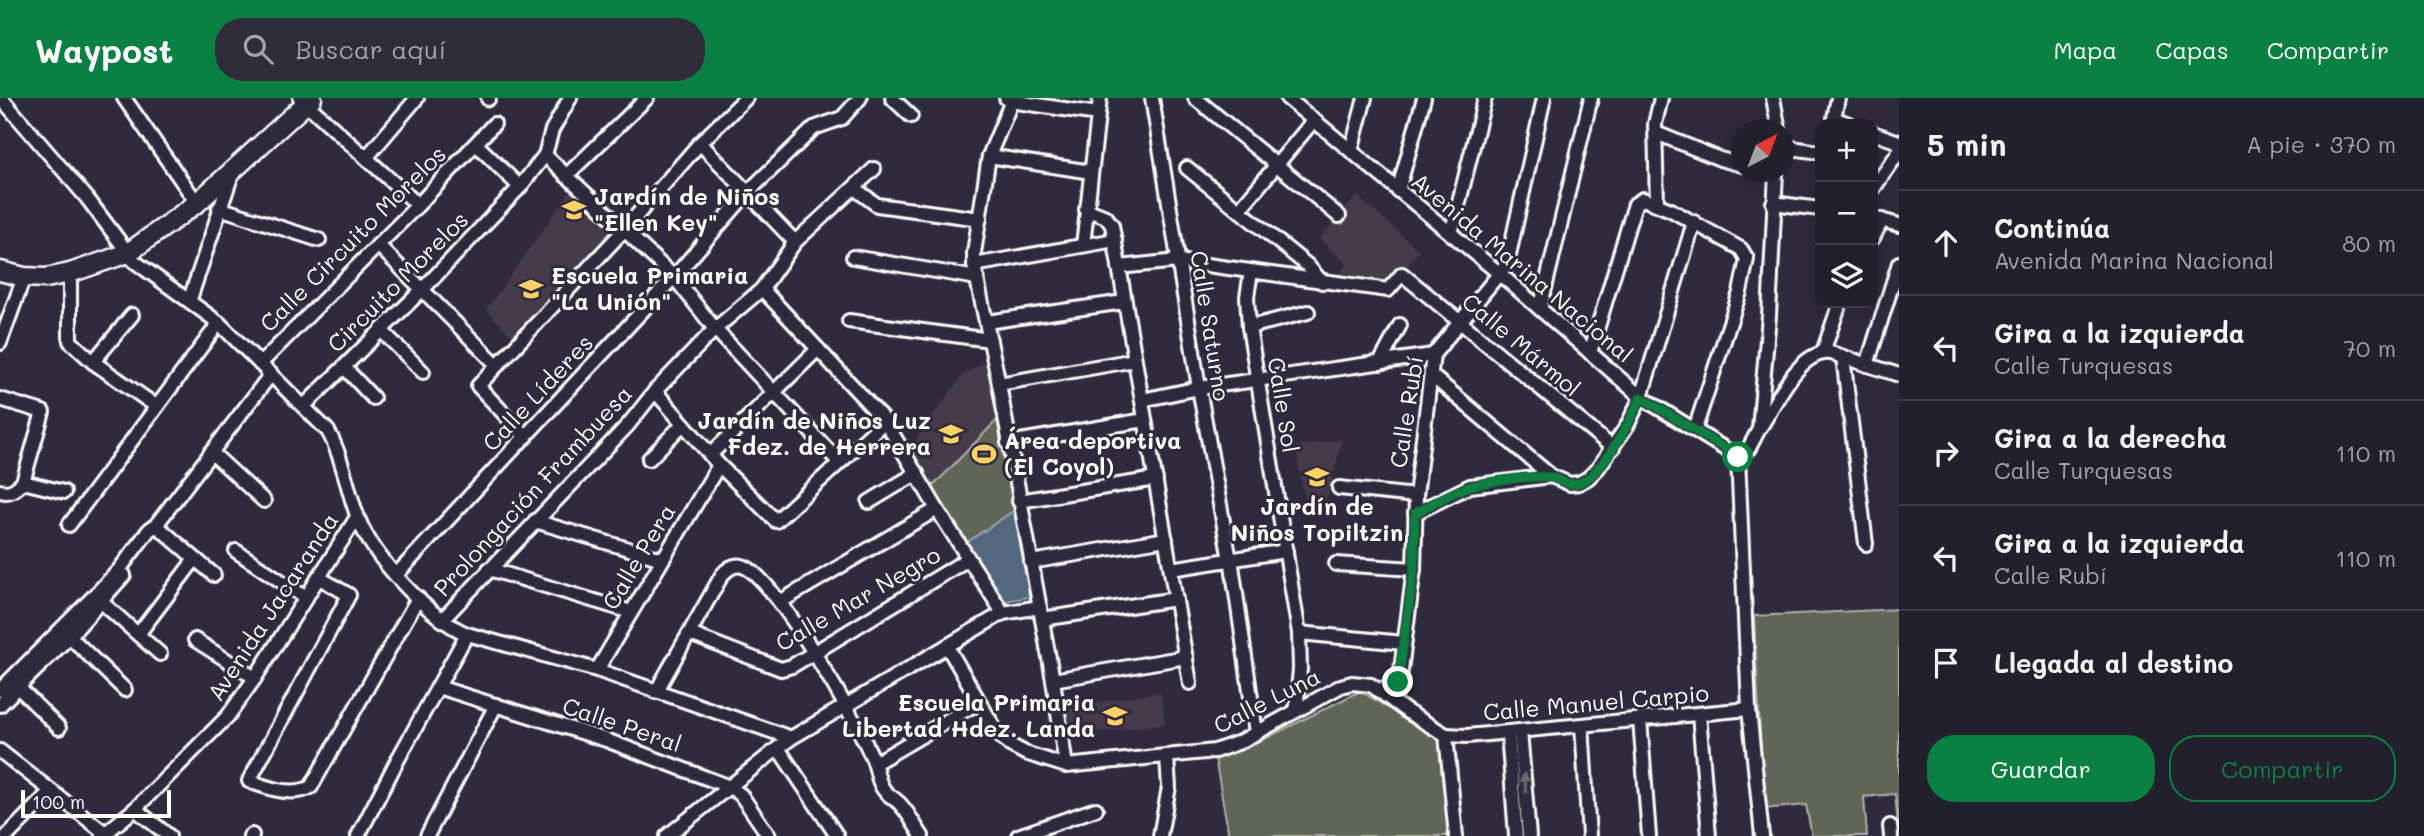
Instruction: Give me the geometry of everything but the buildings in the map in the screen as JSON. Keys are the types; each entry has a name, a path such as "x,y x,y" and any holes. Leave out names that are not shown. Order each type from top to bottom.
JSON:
{"main road":[{"path":"0,271 23,277 46,278 70,273 128,253 197,203 232,173 306,100"}],"street":[{"path":"1,98 87,198 128,253 141,266 190,299 219,323 328,431 336,447 358,517 373,548 418,598 453,629 597,670 791,737"},
{"path":"124,98 197,203"},
{"path":"366,158 417,98"},
{"name":"Circuito Morelos","path":"304,406 423,289 520,187 545,155 552,130 570,98"},
{"path":"526,437 478,386 624,230 700,143 746,98"},
{"name":"Calle Líderes","path":"397,575 674,277 748,192 814,128 842,118 860,98"},
{"path":"892,98 911,116"},
{"path":"1083,245 1100,98"},
{"name":"Calle Saturno","path":"1152,98 1199,388 1231,562 1255,733"},
{"path":"1195,98 1339,216"},
{"name":"Avenida Marina Nacional","path":"1287,98 1500,274 1641,397 1738,457"},
{"path":"1351,151 1365,98"},
{"path":"1398,191 1424,98"},
{"path":"1451,234 1485,98"},
{"name":"Calle Rubí","path":"1378,690 1398,682 1414,569 1416,496 1433,355 1507,264 1544,98"},
{"path":"1541,309 1591,98"},
{"path":"1657,204 1656,117 1661,98"},
{"path":"1773,98 1777,119"},
{"path":"1836,119 1834,118 1838,98"},
{"path":"566,176 645,99"},
{"path":"1066,766 1054,680 976,271 989,156 1009,99 1098,114"},
{"path":"306,100 418,205"},
{"path":"1239,210 1314,121"},
{"name":"Calle Circuito Morelos","path":"260,364 418,205 494,124"},
{"path":"1656,133 1731,162"},
{"path":"1878,134 1899,142"},
{"path":"700,143 795,242"},
{"path":"476,144 520,187"},
{"path":"1794,148 1815,151"},
{"path":"1878,182 1899,152"},
{"path":"545,155 674,277 715,329 772,393 839,462"},
{"path":"989,156 1091,172"},
{"path":"1188,168 1307,265 1322,282"},
{"name":"Prolongación Frambuesa","path":"442,620 628,425 655,391 715,329 762,289 795,242 874,169"},
{"path":"190,299 232,173"},
{"path":"1759,429 1769,316 1773,182"},
{"path":"854,188 877,205 980,219"},
{"path":"1590,353 1638,200 1657,204 1741,248 1747,259 1740,292 1695,429"},
{"path":"1773,203 1815,208"},
{"path":"219,208 319,240"},
{"path":"1086,209 1106,217 1112,225 1191,683"},
{"path":"1878,219 1899,225"},
{"path":"1432,376 1551,476 1570,484 1579,483 1598,468 1613,448 1641,397 1694,222"},
{"path":"853,257 976,271 1115,240"},
{"path":"378,245 497,365"},
{"path":"1119,267 1178,261 1322,282"},
{"path":"1867,365 1899,263"},
{"name":"Calle Sol","path":"1251,272 1247,297 1249,327 1299,633 1300,669 1296,712"},
{"path":"70,273 69,336 73,345 156,406"},
{"name":"Calle Mármol","path":"1322,282 1388,290 1402,274 1613,448"},
{"path":"0,343 23,277"},
{"path":"762,289 885,421 1003,613"},
{"path":"987,323 1124,302"},
{"path":"1823,352 1838,308"},
{"path":"1249,327 1308,312"},
{"path":"93,362 132,315"},
{"path":"849,321 990,340"},
{"path":"69,525 219,323"},
{"path":"1380,363 1400,326"},
{"path":"382,330 423,372"},
{"name":"Calle Pera","path":"597,670 662,558 714,460 772,393 818,349"},
{"path":"1762,836 1749,709 1738,457 1749,448 1801,365 1813,356 1823,352 1899,375"},
{"path":"1142,400 1199,388 1433,355"},
{"path":"1843,358 1866,544"},
{"path":"999,384 1135,360"},
{"path":"344,367 373,398"},
{"path":"0,705 98,599 271,374"},
{"path":"655,391 714,460 776,521 885,421"},
{"path":"0,399 43,412 23,482 16,489 0,491"},
{"path":"1008,443 1145,420"},
{"path":"649,459 683,424"},
{"path":"211,452 264,501"},
{"path":"869,502 917,473"},
{"path":"1415,513 1470,486 1551,476"},
{"path":"1019,501 1156,478"},
{"path":"23,482 64,492"},
{"path":"1339,488 1416,496"},
{"path":"780,602 937,509"},
{"name":"Avenida Jacaranda","path":"105,835 135,809 228,716 256,678 358,517"},
{"path":"535,520 662,558"},
{"path":"156,525 214,575"},
{"path":"1031,562 1166,539"},
{"path":"236,551 306,598"},
{"path":"1171,569 1231,562 1286,551"},
{"path":"139,634 195,559"},
{"name":"Calle Mar Negro","path":"690,634 780,669 792,666 968,559"},
{"path":"1336,564 1414,569"},
{"path":"656,692 728,568 737,565 745,567 767,585 780,602 845,705 874,763 884,791 900,804 922,836"},
{"path":"489,569 631,612"},
{"path":"318,577 349,595 249,781 270,789 304,791 312,787 418,598"},
{"path":"98,599 160,654"},
{"path":"667,836 791,737 1003,613 1041,613 1176,599"},
{"path":"0,690 66,633"},
{"path":"66,633 125,691"},
{"path":"1299,633 1404,643"},
{"path":"358,836 467,634"},
{"path":"195,640 256,678"},
{"path":"874,763 979,702 947,646"},
{"path":"1054,680 1186,657"},
{"name":"Calle Luna","path":"979,702 998,734 1010,745 1025,753 1066,766 1214,751 1240,742 1352,683 1364,683 1378,690 1446,735"},
{"path":"18,687 59,728"},
{"name":"Calle Peral","path":"438,687 597,737 730,787 741,795 769,836"},
{"path":"427,836 496,705"},
{"name":"Calle Manuel Carpio","path":"1446,735 1749,709"},
{"path":"1699,714 1709,836"},
{"path":"1640,719 1649,836"},
{"path":"1582,725 1589,836"},
{"path":"1514,731 1516,836"},
{"path":"1514,731 1529,836"},
{"path":"1446,735 1456,836"},
{"path":"778,748 837,836"},
{"path":"0,751 105,835"},
{"path":"1160,836 1169,787 1167,757"},
{"path":"7,836 50,792"},
{"path":"135,809 169,836"},
{"path":"1018,836 1096,809"}],"shaded area":[{"name":"Escuela Primaria \"La Unión\"","path":"571,190 615,233 514,338 486,310"},
{"path":"1357,196 1420,251 1388,286 1335,279 1347,264 1319,239"},
{"name":"Jardín de Niños Luz Fdez. de Herrera","path":"985,362 997,420 931,488 909,448 963,375"},
{"name":"Jardín de Niños Topiltzin","path":"1342,440 1325,507 1307,509 1295,446"},
{"name":"Escuela Primaria Libertad Hdez. Landa","path":"1161,692 1165,724 1069,735 1065,707"}],"green space":[{"name":"Área deportiva (El Coyol)","path":"997,420 1015,510 963,545 931,488"},
{"path":"1899,609 1899,836 1895,794 1864,797 1867,836 1812,836 1806,805 1764,809 1754,616"},
{"path":"1360,691 1442,740 1452,836 1229,836 1215,758 1255,744"}],"water":[{"path":"1015,510 1030,597 999,602 963,545"}],"place":[{"name":"Jardín de Niños \"Ellen Key\"","path":"574,210"},
{"name":"Escuela Primaria \"La Unión\"","path":"531,289"},
{"name":"Jardín de Niños Luz Fdez. de Herrera","path":"951,434"},
{"name":"Área deportiva (El Coyol)","path":"984,454"},
{"name":"Jardín de Niños Topiltzin","path":"1317,477"},
{"name":"Escuela Primaria Libertad Hdez. Landa","path":"1115,716"}],"route":[{"path":"1398,682 1416,555 1415,513 1470,486 1480,484 1551,476 1570,484 1579,483 1598,468 1613,448 1641,397 1738,457"}]}
